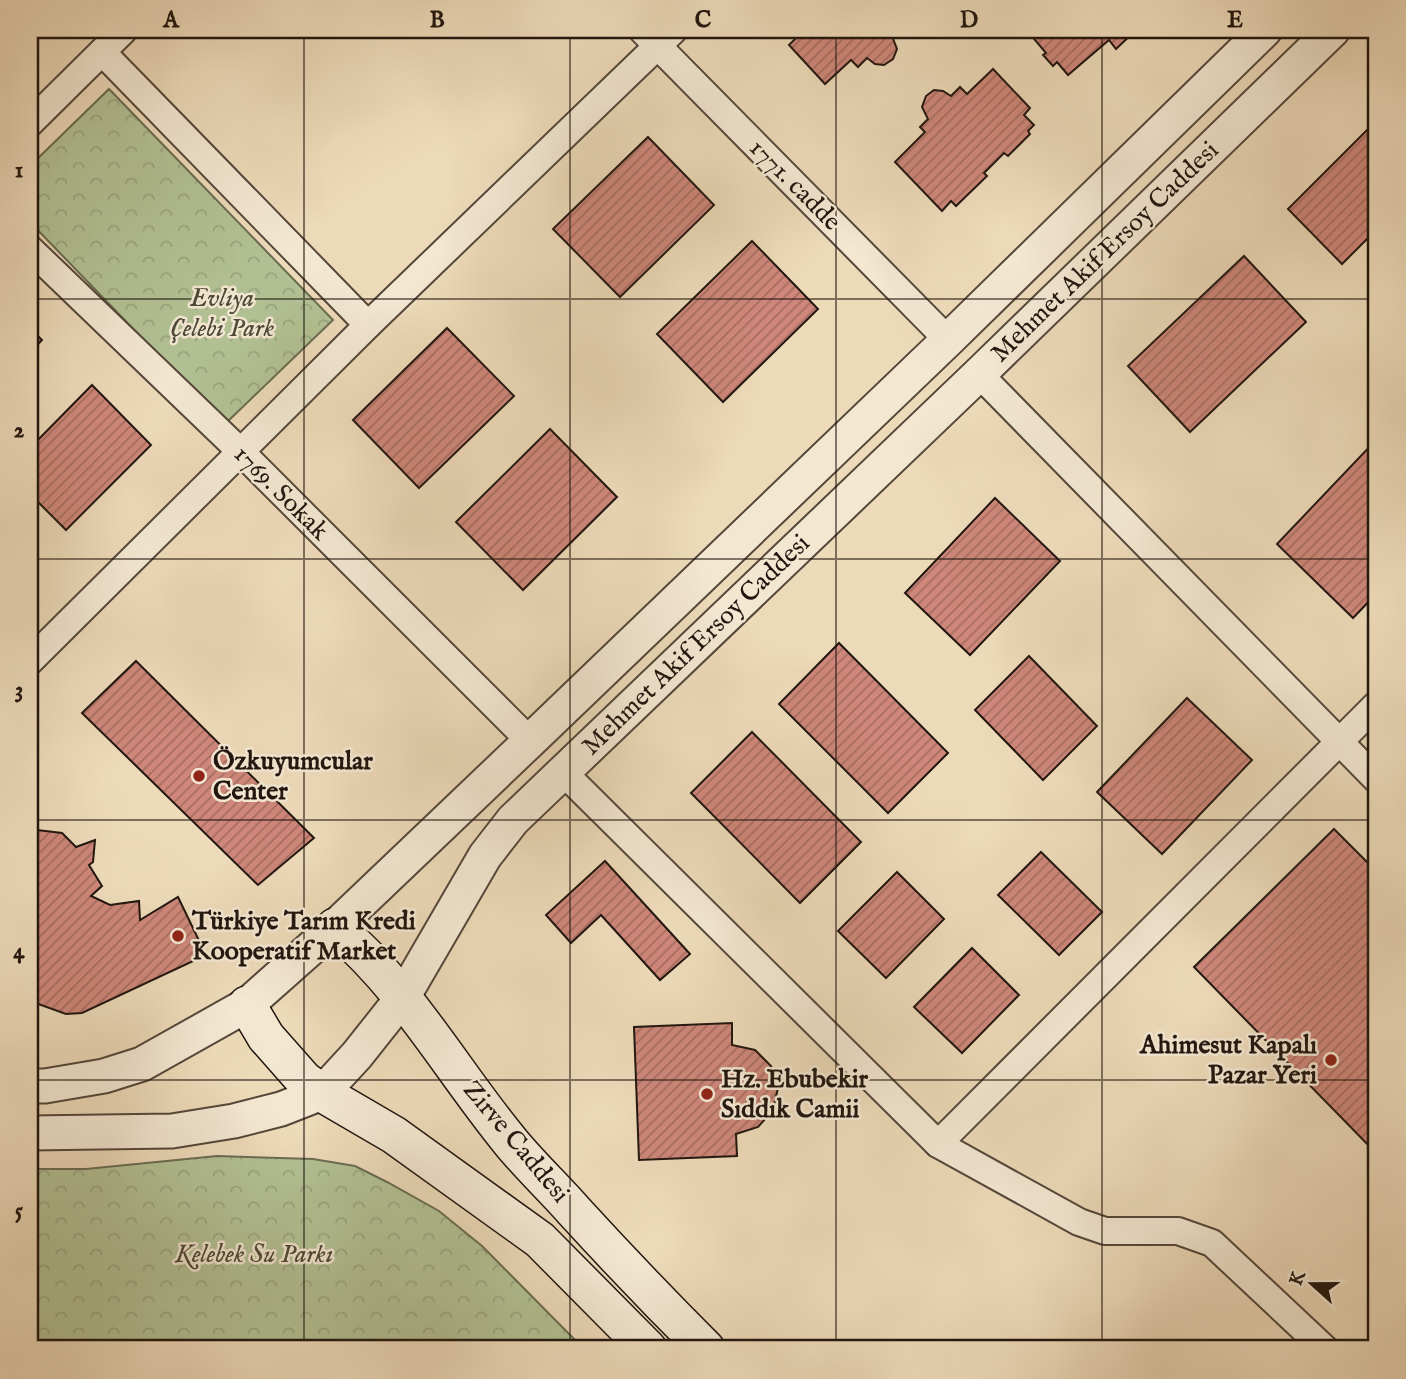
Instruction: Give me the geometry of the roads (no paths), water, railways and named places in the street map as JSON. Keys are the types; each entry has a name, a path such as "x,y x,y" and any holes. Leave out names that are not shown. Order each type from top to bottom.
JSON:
{"main road":[{"name":"Zirve Caddesi","path":"335,927 367,954 403,997 510,1141 654,1297 706,1349"},
{"name":"Zirve Caddesi","path":"247,1004 266,1037 287,1062 322,1093 394,1135 540,1240 648,1349"}],"street":[{"path":"30,123 124,30"},
{"name":"Mehmet Akif Ersoy Caddesi","path":"30,1086 104,1076 142,1064 247,1004 335,927 530,741 948,340 1265,30"},
{"name":"Mehmet Akif Ersoy Caddesi","path":"30,1133 172,1131 281,1110 322,1093 358,1055 403,997 485,856 513,820 1334,30"},
{"path":"30,661 658,35"},
{"name":"1771. cadde","path":"658,35 948,340"},
{"path":"102,52 368,324"},
{"name":"1769. Sokak","path":"30,248 240,452 530,741"},
{"path":"979,374 1376,779"},
{"path":"938,1144 1376,705"},
{"path":"563,772 938,1144 1056,1209 1105,1231 1178,1231 1212,1243 1325,1349"}],"place":[{"name":"Özkuyumcular Center","path":"199,776"},
{"name":"Türkiye Tarım Kredi Kooperatif Market","path":"178,936"},
{"name":"Ahimesut Kapalı Pazar Yeri","path":"1331,1060"},
{"name":"Hz. Ebubekir Sıddık Camii","path":"707,1094"}],"park label":[{"name":"Evliya Çelebi Park","path":"222,313"},
{"name":"Kelebek Su Parkı","path":"254,1254"}]}
